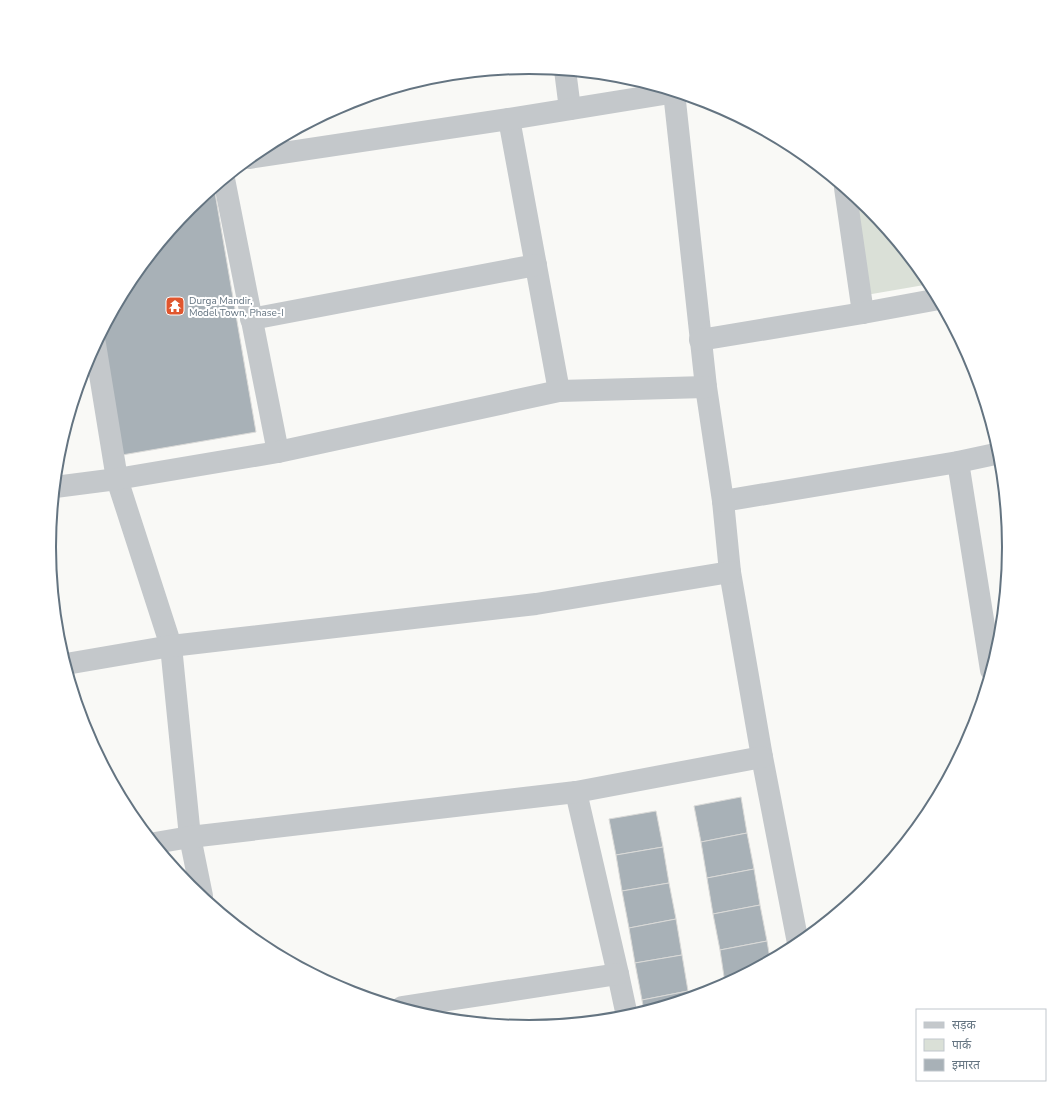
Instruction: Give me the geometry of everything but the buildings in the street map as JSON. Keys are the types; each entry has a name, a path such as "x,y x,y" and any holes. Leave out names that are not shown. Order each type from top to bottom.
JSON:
{"street":[{"path":"566,76 570,109"},
{"path":"262,156 664,94"},
{"path":"676,97 700,340 723,501 730,572 762,757 797,937"},
{"path":"509,119 559,391"},
{"path":"225,184 278,452"},
{"path":"846,196 863,313"},
{"path":"251,319 536,265"},
{"path":"700,340 933,300"},
{"path":"97,353 117,478 171,646 190,837 200,886"},
{"path":"60,486 278,452 559,391 706,387"},
{"path":"723,501 958,462 993,454"},
{"path":"958,462 989,657"},
{"path":"71,663 171,646 536,604 730,572"},
{"path":"160,842 190,837 576,792 762,757"},
{"path":"576,792 625,1009"},
{"path":"422,1007 618,974"}],"green space":[{"path":"854,204 885,235 923,285 866,295"}],"place":[{"name":"Durga Mandir, Model Town, Phase-I","path":"175,306"}]}
